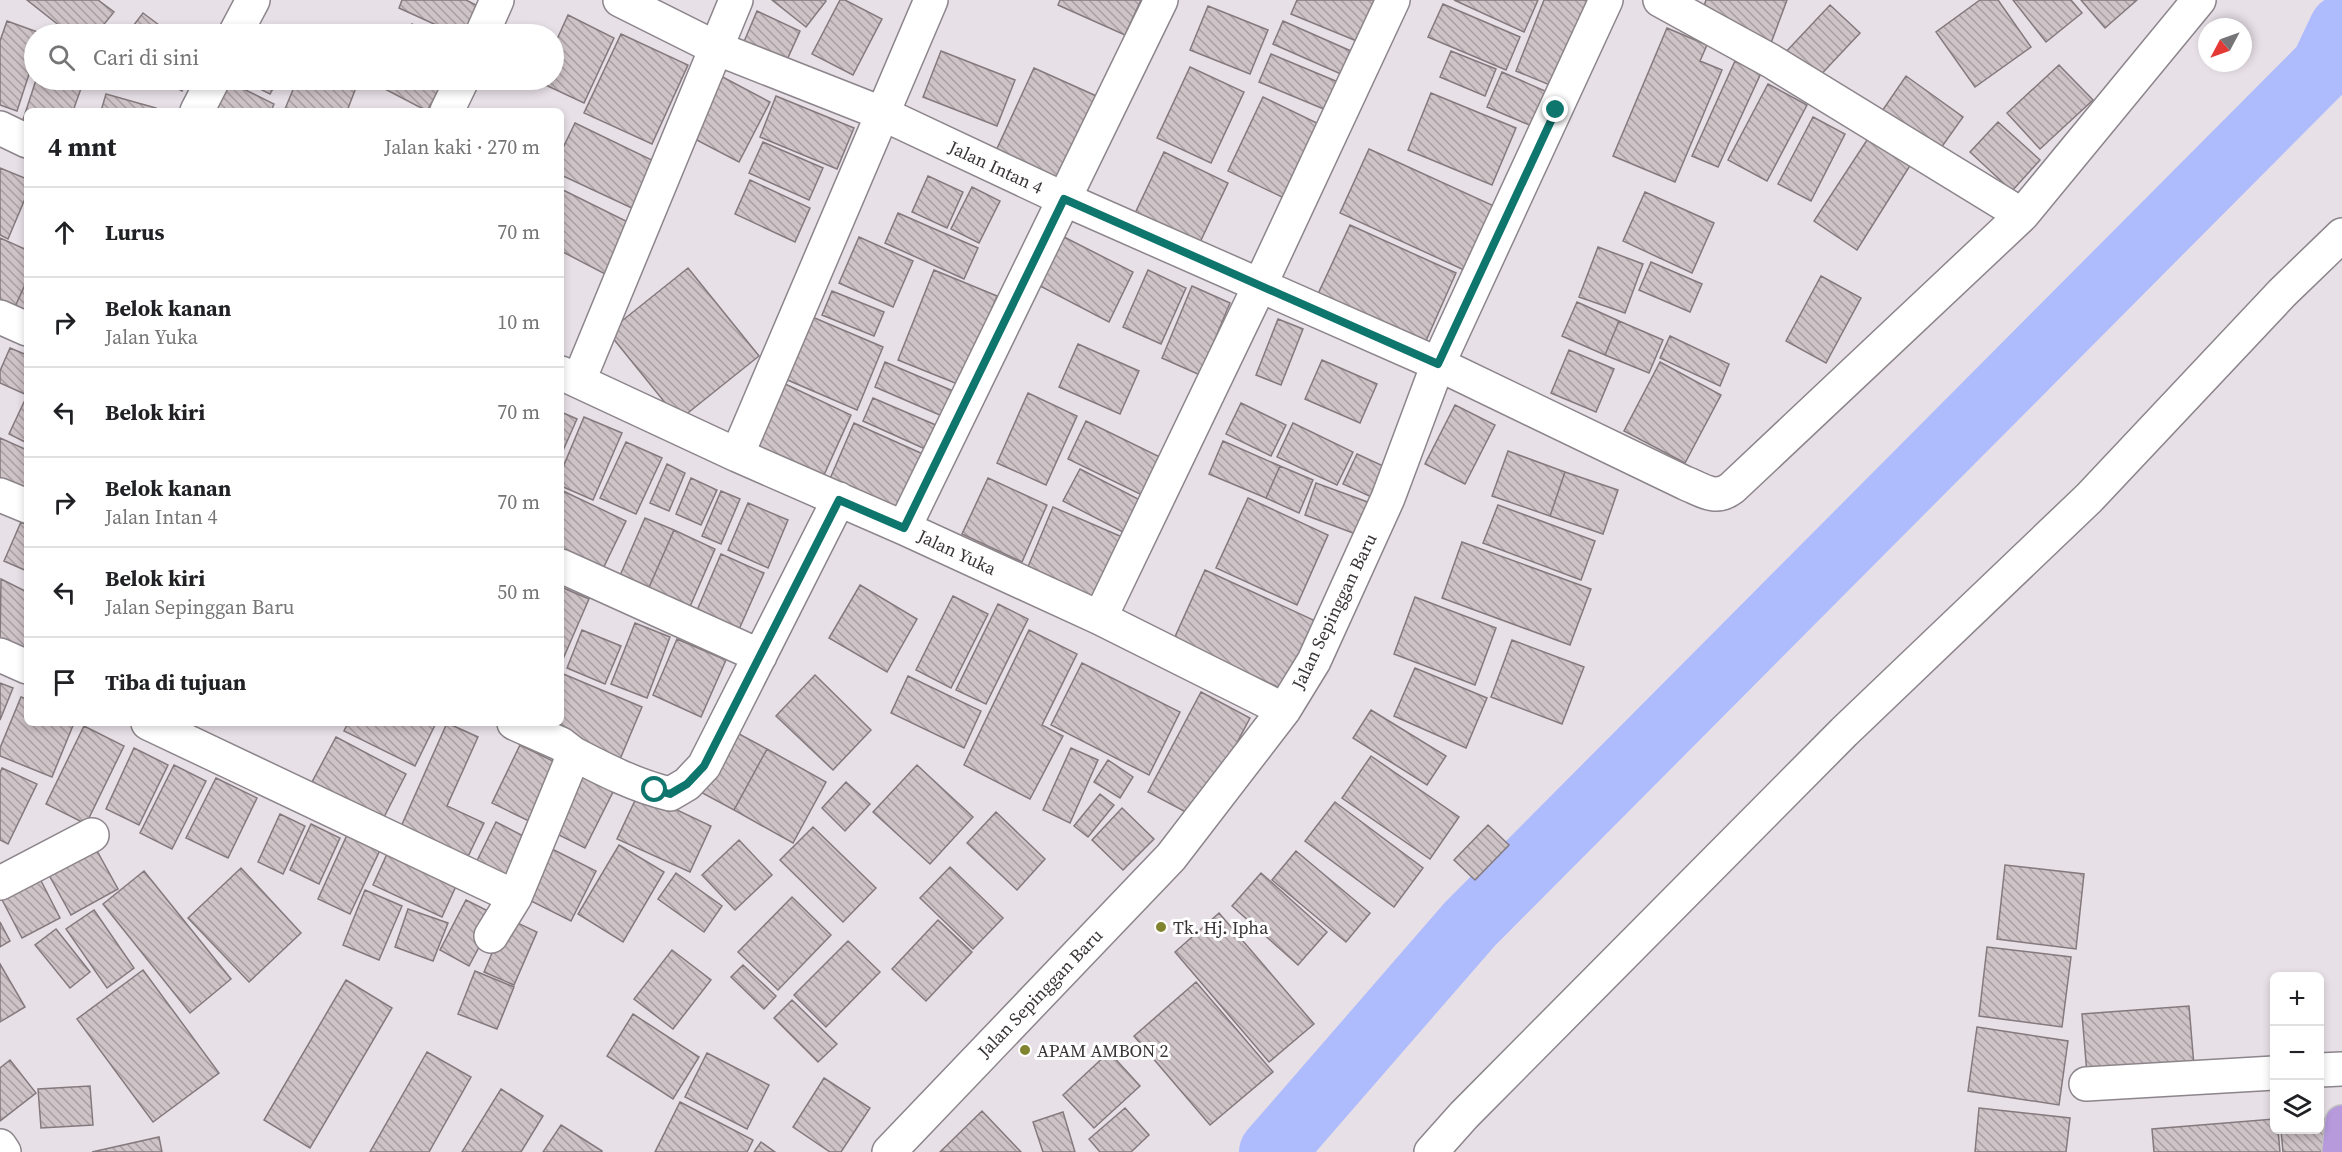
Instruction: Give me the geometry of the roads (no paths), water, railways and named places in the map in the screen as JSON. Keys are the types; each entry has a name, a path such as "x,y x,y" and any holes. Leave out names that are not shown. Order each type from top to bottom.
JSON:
{"highway":[{"path":"2339,1152 2342,1122"}],"street":[{"path":"240,24 253,0"},
{"path":"486,24 497,0"},
{"name":"Jalan Intan 4","path":"620,0 716,48 881,113 1064,199 1438,364 1685,483 1716,495 1724,495 2022,215"},
{"path":"570,376 736,0"},
{"path":"736,455 931,0"},
{"path":"904,528 1161,0"},
{"path":"1100,618 1260,285 1393,0"},
{"name":"Jalan Sepinggan Baru","path":"889,1152 1171,857 1284,710 1314,661 1388,498 1438,364 1606,0"},
{"path":"1660,0 1772,61 2022,215 2199,0"},
{"path":"199,108 208,90"},
{"path":"448,108 457,90"},
{"path":"0,129 24,140"},
{"path":"1431,1152 1472,1107 1844,732 2089,498 2282,293 2342,235"},
{"path":"0,317 24,328"},
{"name":"Jalan Yuka","path":"570,376 736,455 904,528 1100,618 1284,710"},
{"path":"0,495 24,505"},
{"path":"521,726 561,744 574,754 617,776 655,790 670,794 687,784 704,766 839,500"},
{"path":"564,567 760,656"},
{"path":"0,655 24,666"},
{"path":"162,726 186,731 515,897"},
{"path":"491,936 515,897 574,754"},
{"path":"0,883 92,835"},
{"path":"2324,1070 2342,1069"},
{"path":"2086,1084 2270,1073"},
{"path":"0,1146 4,1152"}],"waterway":[{"path":"1272,1152 1470,924 2324,66 2342,28"}],"place":[{"name":"Tk. Hj. Ipha","path":"1161,927"},
{"name":"APAM AMBON 2","path":"1025,1050"}]}
